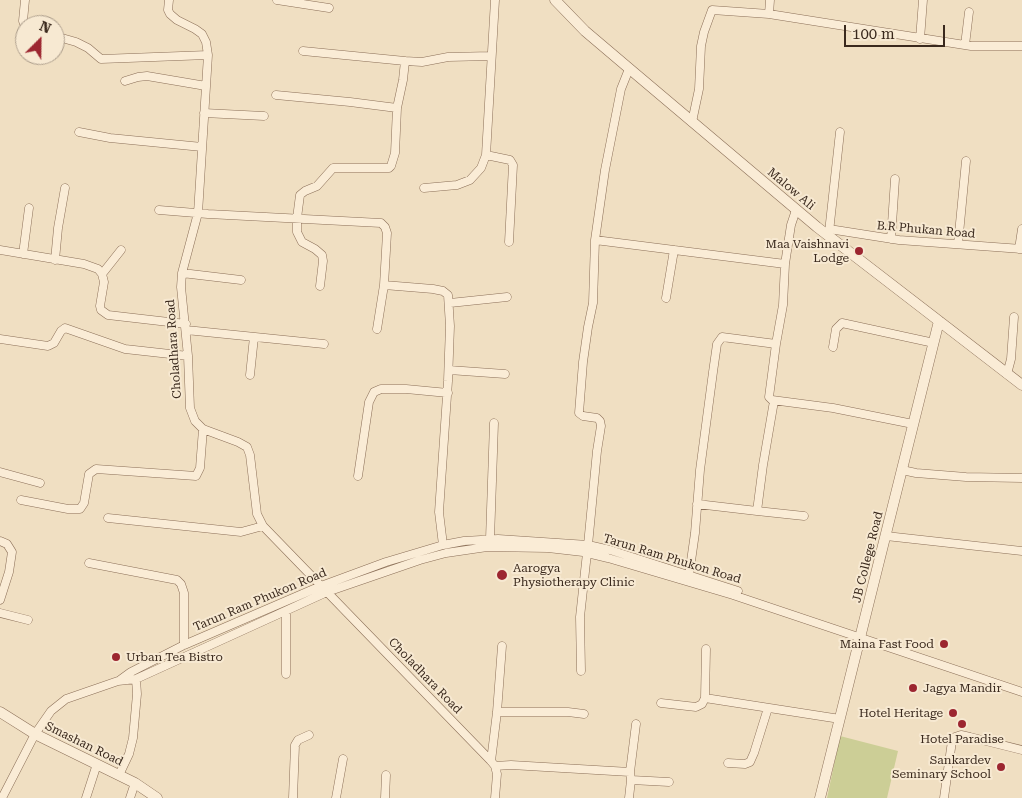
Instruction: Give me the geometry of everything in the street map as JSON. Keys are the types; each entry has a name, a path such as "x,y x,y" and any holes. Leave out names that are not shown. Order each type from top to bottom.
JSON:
{"street":[{"path":"24,15 25,0"},
{"name":"Choladhara Road","path":"169,0 168,10 170,14 176,20 202,34 207,45 208,55 198,214 182,272 181,287 186,327 190,408 203,430 247,447 250,455 257,514 264,526 493,763"},
{"path":"277,0 329,8"},
{"path":"424,188 457,185 470,180 481,168 486,155 495,0"},
{"name":"Malow Ali","path":"555,0 585,31 796,210 828,232 938,321 1022,385"},
{"path":"692,122 699,89 702,46 712,10 712,0"},
{"path":"769,14 770,0"},
{"path":"920,38 923,0"},
{"path":"712,10 769,14 965,45 1022,46"},
{"path":"965,45 969,12"},
{"path":"65,39 76,42 101,59 208,55"},
{"path":"303,51 422,62 448,57 491,56"},
{"path":"320,286 322,255 302,242 297,232 300,195 317,186 333,168 388,168 391,166 395,153 397,108 405,61"},
{"path":"588,545 596,451 601,426 599,420 581,416 579,410 583,362 593,303 595,240 611,135 621,89 629,69"},
{"path":"126,81 147,76 206,86"},
{"path":"276,95 397,108"},
{"path":"204,113 264,116"},
{"path":"79,132 110,138 202,147"},
{"path":"828,232 840,132"},
{"path":"486,155 507,159 511,161 513,166 509,242"},
{"path":"958,244 966,161"},
{"path":"891,239 895,179"},
{"path":"55,260 65,188"},
{"path":"23,254 29,208"},
{"path":"159,210 198,214 381,223 385,227 386,233 384,285 377,329"},
{"path":"796,210 791,225 785,264 783,306 776,344 770,399 832,408 913,424"},
{"path":"1020,249 1022,229"},
{"name":"B.R Phukan Road","path":"828,232 1020,249"},
{"path":"595,240 785,264"},
{"path":"0,250 84,264 98,269 102,274 104,282 100,306 101,310 105,313 254,337 324,344"},
{"path":"102,274 121,250"},
{"path":"666,298 674,250"},
{"path":"182,272 241,280"},
{"path":"384,285 443,291 448,295 450,303 448,393 439,512 443,545"},
{"path":"450,303 507,297"},
{"path":"1007,374 1011,359 1014,317"},
{"name":"JB College Road","path":"820,798 938,321"},
{"path":"833,347 836,328 842,323 934,343"},
{"path":"0,339 48,346 54,343 65,328 125,349 188,356"},
{"path":"688,575 695,534 706,421 718,342 725,336 776,344"},
{"path":"250,375 254,337"},
{"path":"449,370 505,374"},
{"path":"358,476 370,402 374,392 381,389 406,389 448,393"},
{"path":"757,511 762,465 774,401"},
{"path":"490,539 494,423"},
{"path":"21,500 80,509 84,503 90,471 96,469 196,476 200,468 203,430"},
{"path":"902,470 956,476 1022,478"},
{"path":"0,472 40,483"},
{"path":"697,504 804,516"},
{"path":"108,518 241,532 264,526"},
{"path":"886,536 1022,551"},
{"name":"Tarun Ram Phukon Road","path":"118,681 131,672 184,645 386,562 443,545 490,539 588,545 688,575 1022,686"},
{"path":"0,541 7,544 12,552 9,572 0,600"},
{"name":"Tarun Ram Phukon Road","path":"2,798 35,734 51,711 66,699 118,681 136,678 286,612 324,589 420,560 487,547 548,548 587,553 862,634 1022,692"},
{"path":"581,671 580,617 587,553"},
{"path":"88,563 177,580 181,584 184,593 184,645"},
{"path":"0,612 28,620"},
{"path":"286,612 286,674"},
{"path":"495,798 497,788 493,763 502,646"},
{"path":"661,703 700,706 704,698 706,649"},
{"path":"119,775 129,754 133,738 137,694 136,678"},
{"path":"704,698 840,719"},
{"path":"728,763 745,764 750,762 768,708"},
{"name":"Smashan Road","path":"0,712 35,734 135,783 158,798"},
{"path":"497,712 568,712 584,714"},
{"path":"629,798 636,724"},
{"path":"293,798 295,745 298,740 309,734"},
{"path":"944,798 952,741 955,737 961,735 1022,750"},
{"path":"336,798 343,759"},
{"path":"493,763 630,776 669,782"},
{"path":"86,798 97,764"},
{"path":"385,798 386,775"},
{"path":"130,798 135,783"}],"green space":[{"path":"840,736 898,751 887,798 827,798"}],"place":[{"name":"Maa Vaishnavi Lodge","path":"859,251"},
{"name":"Aarogya Physiotherapy Clinic","path":"502,575"},
{"name":"Maina Fast Food","path":"944,644"},
{"name":"Urban Tea Bistro","path":"116,657"},
{"name":"Jagya Mandir","path":"913,688"},
{"name":"Hotel Heritage","path":"953,713"},
{"name":"Hotel Paradise","path":"962,724"},
{"name":"Sankardev Seminary School","path":"1001,767"}]}
